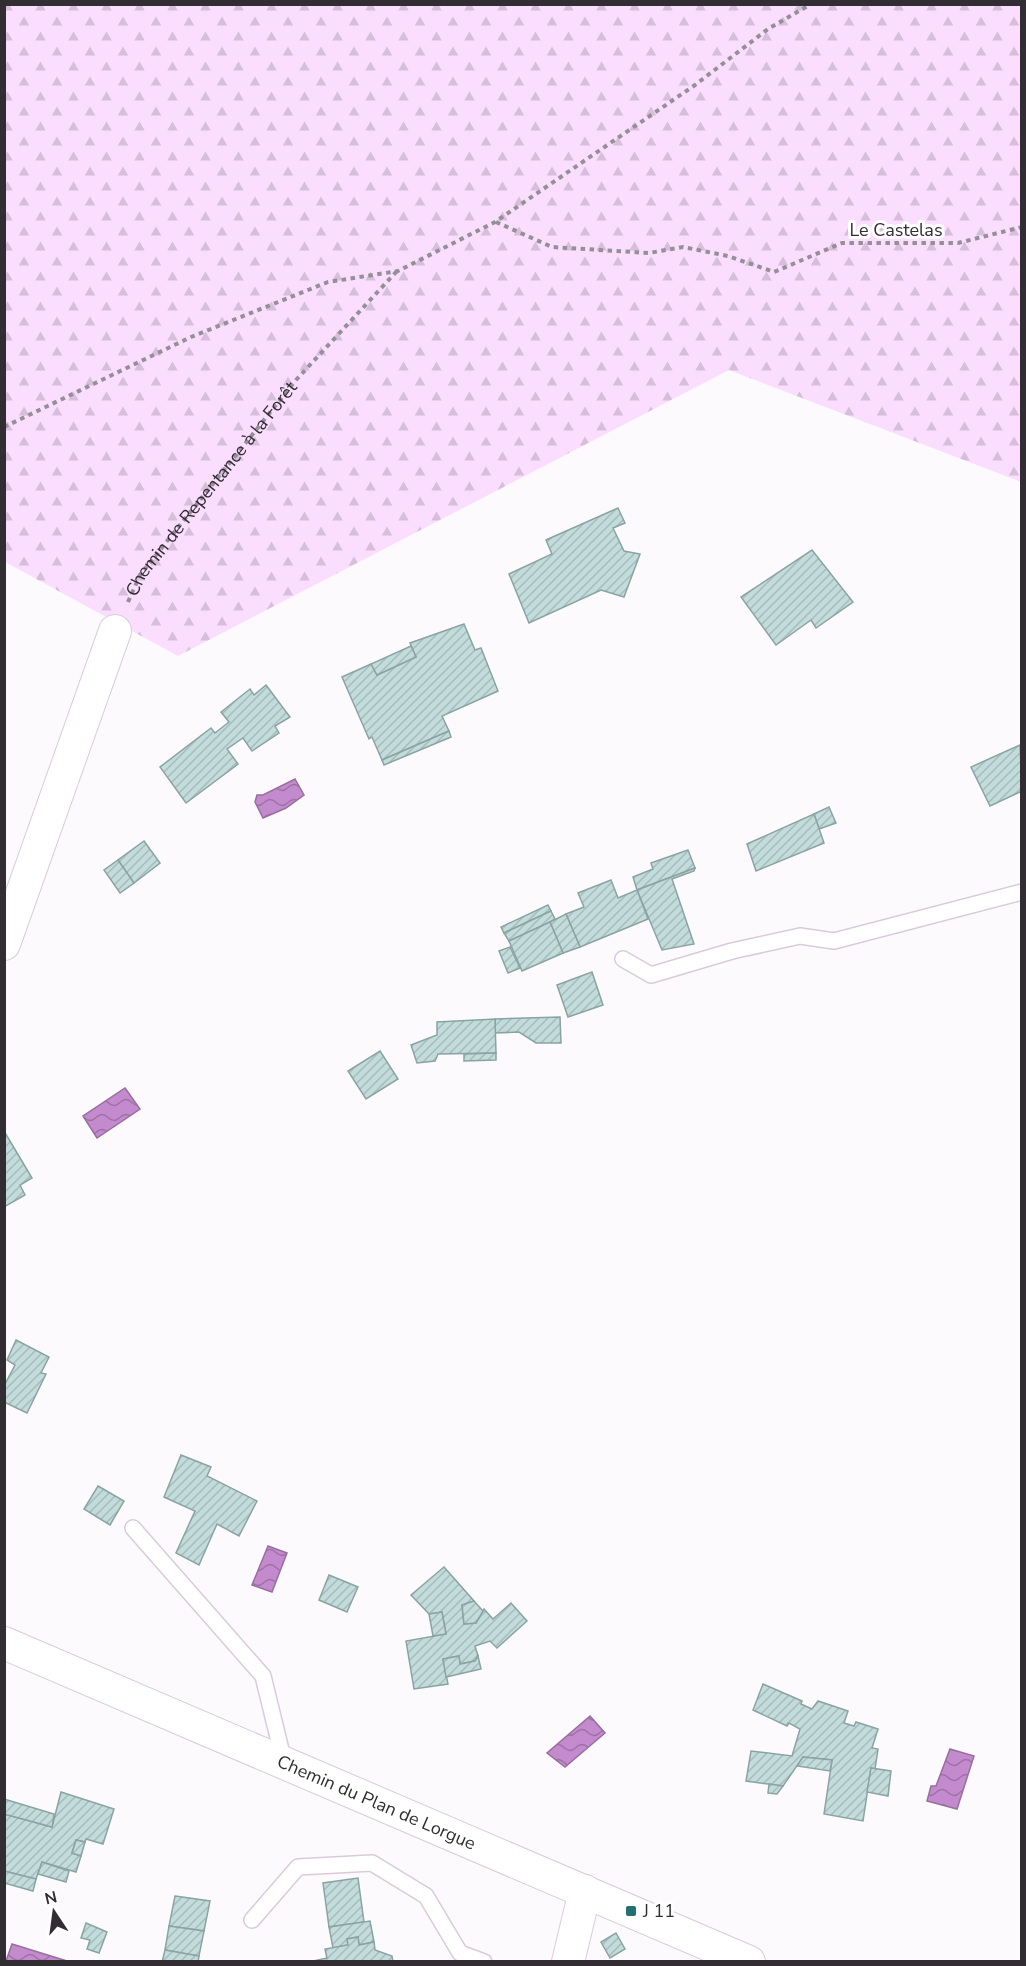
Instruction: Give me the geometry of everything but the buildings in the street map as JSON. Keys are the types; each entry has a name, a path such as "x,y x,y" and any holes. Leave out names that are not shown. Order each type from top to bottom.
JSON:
{"street":[{"path":"4,944 115,631"},
{"name":"Chemin du Plan de Lorgue","path":"4,1643 749,1962"},
{"path":"568,1962 585,1891"}],"lane":[{"path":"623,959 651,975 732,951 800,936 834,941 1022,892"},
{"path":"133,1528 263,1676 284,1763"},
{"path":"252,1920 298,1867 372,1863 426,1896 460,1953 484,1962"}],"path":[{"path":"4,427 191,337 328,282 398,271 495,222 695,85 768,29 811,4"},
{"name":"Le Castelas","path":"495,222 552,247 649,253 683,247 728,256 774,272 842,243 958,243 1022,227"},
{"name":"Chemin de Repentance à la Forêt","path":"115,631 140,575 296,380 398,271"}],"green space":[{"path":"4,5 1021,5 1021,482 729,370 178,656 5,562"}],"water":[{"path":"295,779 304,795 286,808 263,818 255,802 257,795 263,795"},
{"path":"125,1088 140,1109 97,1138 83,1116"},
{"path":"268,1546 287,1553 272,1592 252,1585"},
{"path":"590,1716 605,1733 565,1767 547,1753"},
{"path":"950,1749 974,1756 957,1809 927,1801 931,1786 936,1786"},
{"path":"12,1944 67,1961 6,1961"}],"place":[{"name":"J 11","path":"631,1911"}]}
